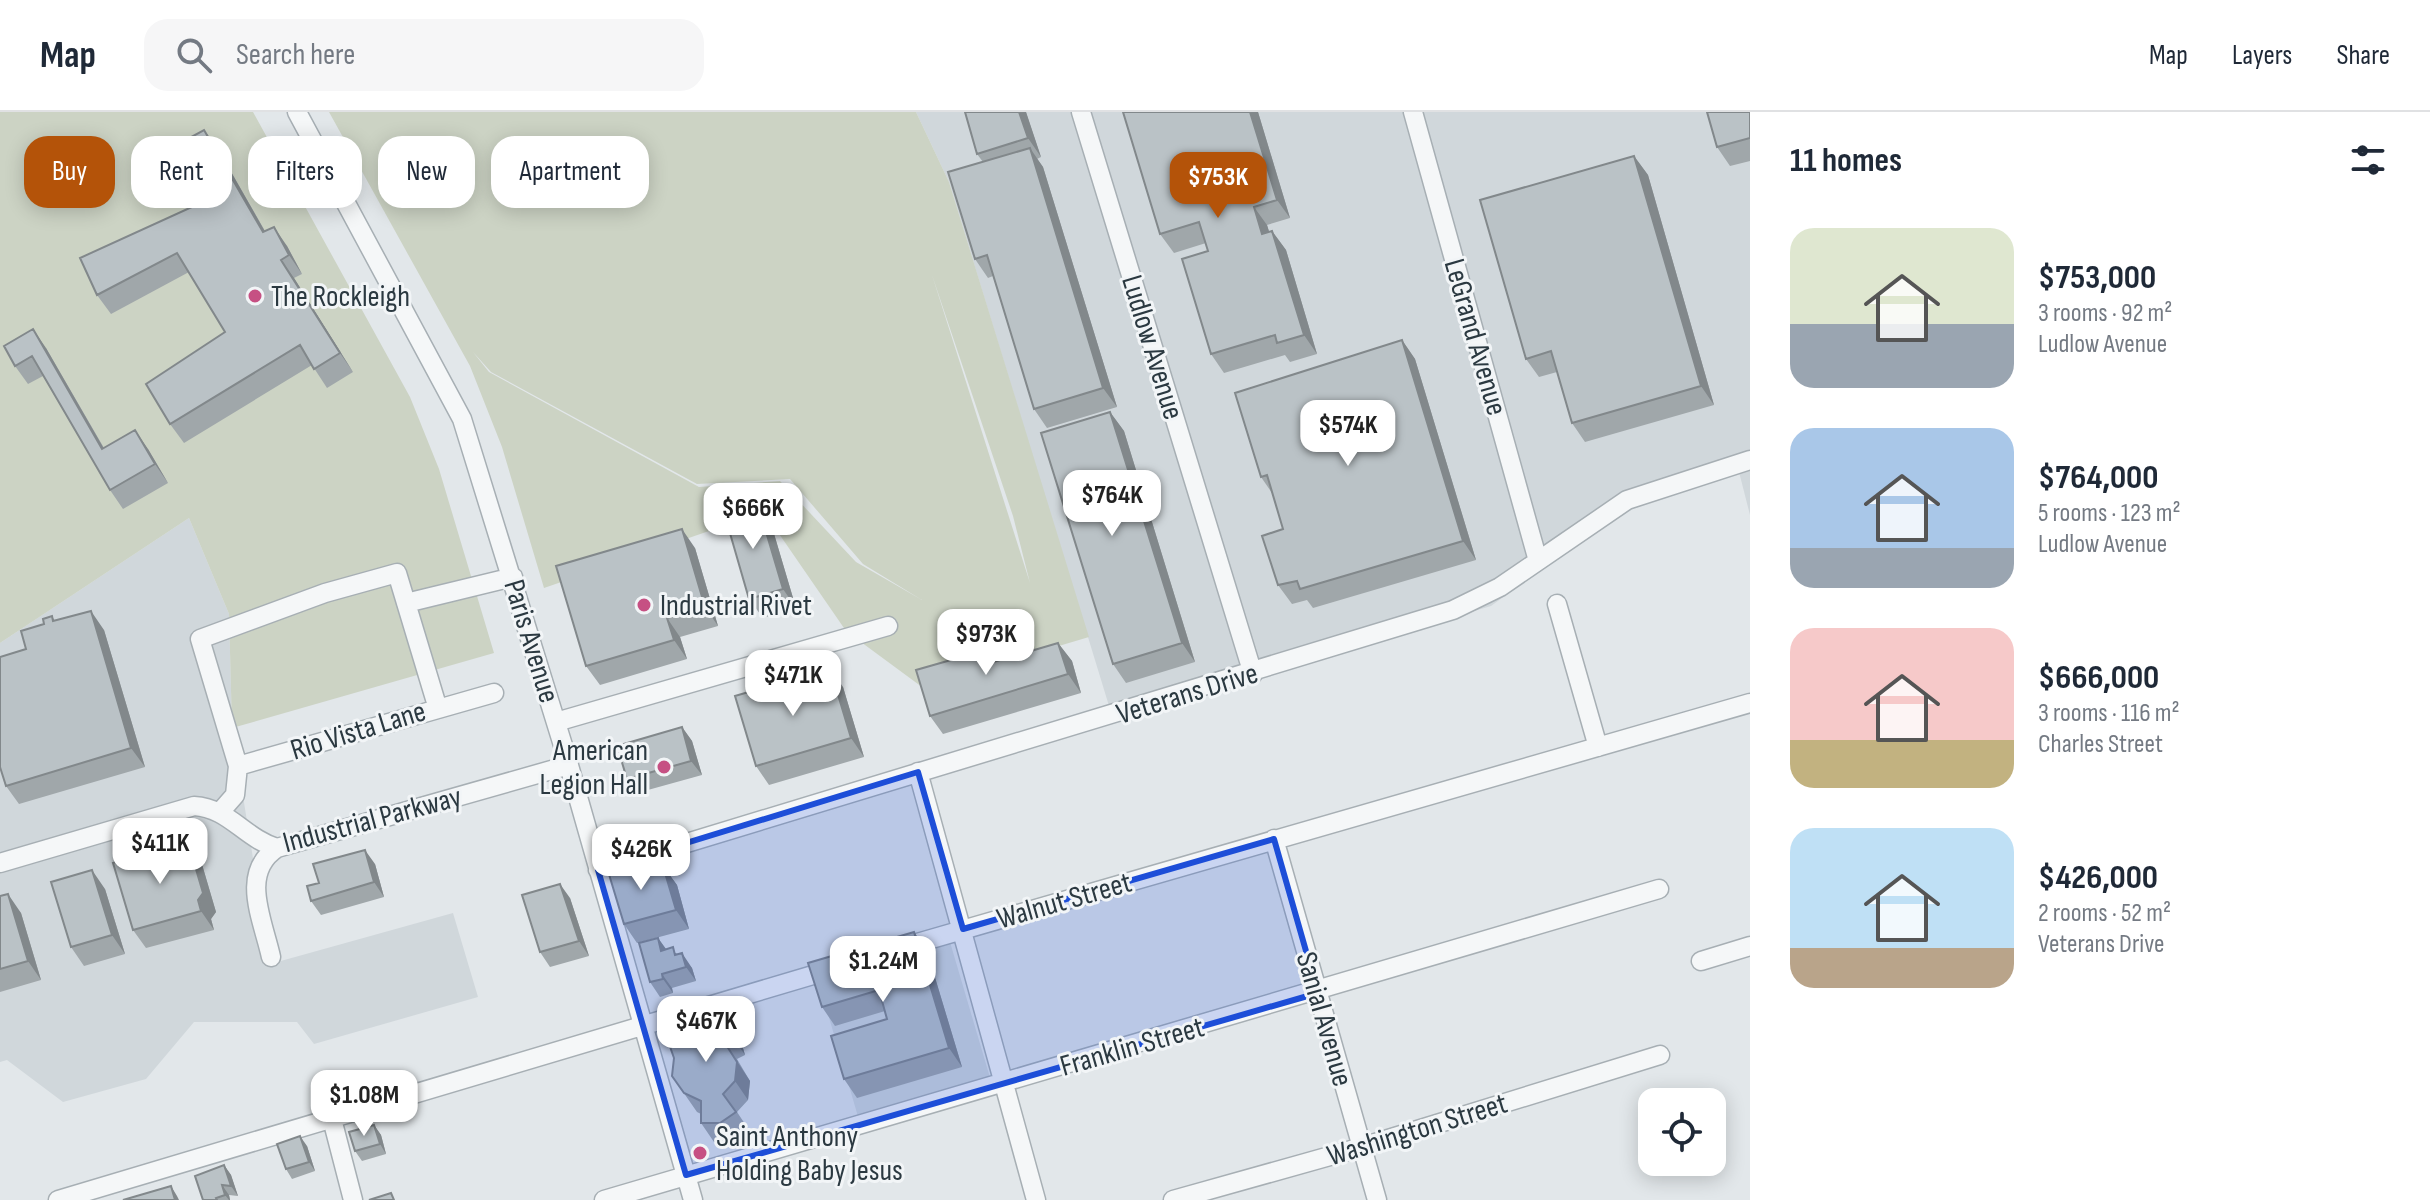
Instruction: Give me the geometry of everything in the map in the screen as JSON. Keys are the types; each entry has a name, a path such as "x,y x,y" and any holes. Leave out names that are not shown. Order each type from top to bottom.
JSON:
{"street":[{"name":"Ludlow Avenue","path":"1081,112 1253,674"},
{"name":"LeGrand Avenue","path":"1413,112 1538,561"},
{"name":"Paris Avenue","path":"301,118 462,419 569,765 693,1200"},
{"name":"Veterans Drive","path":"598,870 1253,674 1453,610 1496,590 1627,500 1750,460"},
{"name":"Rio Vista Lane","path":"397,573 406,603 438,709 238,766 200,639 325,593 397,573"},
{"path":"406,603 513,577"},
{"path":"1557,604 1598,747"},
{"path":"556,722 888,626"},
{"path":"438,709 494,693"},
{"name":"Walnut Street","path":"887,952 1750,703"},
{"name":"Industrial Parkway","path":"221,811 257,842 277,848 569,765"},
{"path":"0,863 194,806 221,811 235,795 238,766"},
{"path":"918,772 1036,1200"},
{"name":"Sanial Avenue","path":"1274,839 1377,1200"},
{"path":"271,957 254,884 257,867 277,848"},
{"name":"Franklin Street","path":"604,1200 1318,993 1659,889"},
{"path":"1701,961 1750,946"},
{"path":"58,1200 856,962"},
{"name":"Washington Street","path":"1173,1200 1362,1147 1660,1055"},
{"path":"332,1119 353,1200"}],"highlighted area":[{"path":"918,772 963,929 1274,839 1318,993 686,1175 598,870"}],"shaded area":[{"path":"916,112 1750,112 1750,515 1737,464 1652,489 1491,606 1113,719 949,182"},
{"path":"189,518 229,614 232,728 270,964 453,913 478,997 314,1044 297,1022 194,1022 146,1079 63,1102 7,1060 0,1062 0,643"},
{"path":"950,942 991,1081 859,1120 818,980"}],"green space":[{"path":"0,112 253,112 266,136 248,136 248,208 306,208 410,397 439,469 494,653 232,728 229,614 189,518 0,643"},
{"path":"329,112 916,112 949,182 1089,637 922,687 846,631 764,512 544,588 502,447 470,366 382,208 475,208 475,136 378,136 378,200 362,171 362,136 342,136","holes":["932,275 1013,516 1030,583","473,352 491,372 697,484 790,479 863,564 922,600 856,562 780,481 699,487 489,372"]}],"building":[{"path":"965,112 1019,112 1028,138 977,154"},
{"path":"1123,112 1250,112 1277,200 1254,207 1262,234 1272,231 1304,335 1277,343 1275,335 1211,354 1182,259 1208,251 1199,222 1160,234"},
{"path":"1707,112 1750,112 1750,138 1717,147"},
{"name":"The Rockleigh","path":"204,130 207,136 193,136"},
{"path":"1030,148 1103,388 1034,409 987,255 975,259 948,172"},
{"path":"1634,156 1701,386 1572,423 1551,351 1526,359 1480,200"},
{"name":"The Rockleigh","path":"232,178 263,232 274,227 289,255 281,260 340,353 314,369 300,345 170,424 146,384 225,332 177,253 97,295 80,258 190,208 232,208"},
{"path":"33,329 102,449 135,430 155,464 110,490 32,356 15,366 4,346"},
{"path":"1402,340 1463,541 1300,589 1297,581 1278,585 1262,536 1283,529 1267,475 1261,477 1235,393"},
{"path":"1110,412 1182,643 1113,664 1041,433"},
{"path":"740,504 742,513 759,508 783,589 749,599 723,509"},
{"name":"Industrial Rivet","path":"682,529 705,607 667,618 674,640 586,666 556,566"},
{"path":"91,611 131,748 6,786 0,767 0,657 26,649 21,631 44,624 43,619 52,616 53,621"},
{"path":"1058,643 1068,674 930,716 916,670 986,650 990,663"},
{"path":"830,668 851,738 756,766 735,696 776,684 780,697 794,693 790,680"},
{"path":"682,727 691,761 627,779 617,746"},
{"path":"188,842 203,893 198,900 201,911 133,930 113,863"},
{"path":"365,850 374,882 311,901 307,886 319,883 313,864"},
{"path":"646,860 649,870 663,866 676,910 624,924 608,871"},
{"path":"92,870 112,935 71,947 51,882"},
{"path":"560,884 579,941 540,952 522,895"},
{"path":"8,894 28,961 0,969 0,896"},
{"path":"914,932 949,1048 844,1079 831,1036 887,1019 879,990 822,1007 808,963"},
{"path":"658,938 661,951 673,947 675,955 682,953 686,967 662,974 663,979 650,982 639,943"},
{"path":"721,1002 732,1036 723,1040 737,1062 735,1081 723,1094 736,1112 720,1123 701,1123 701,1101 684,1093 672,1076 674,1058 667,1038 702,1026 698,1010"},
{"path":"374,1125 380,1144 355,1151 349,1132"},
{"path":"300,1136 309,1162 286,1169 277,1144"},
{"path":"224,1165 231,1186 222,1185 225,1195 217,1200 203,1200 195,1176"},
{"path":"171,1186 175,1200 123,1200"},
{"path":"391,1193 394,1200 369,1200"}],"place":[{"name":"The Rockleigh","path":"255,296"},
{"name":"Industrial Rivet","path":"644,605"},
{"name":"American Legion Hall","path":"664,767"},
{"name":"Saint Anthony Holding Baby Jesus","path":"700,1153"}]}
